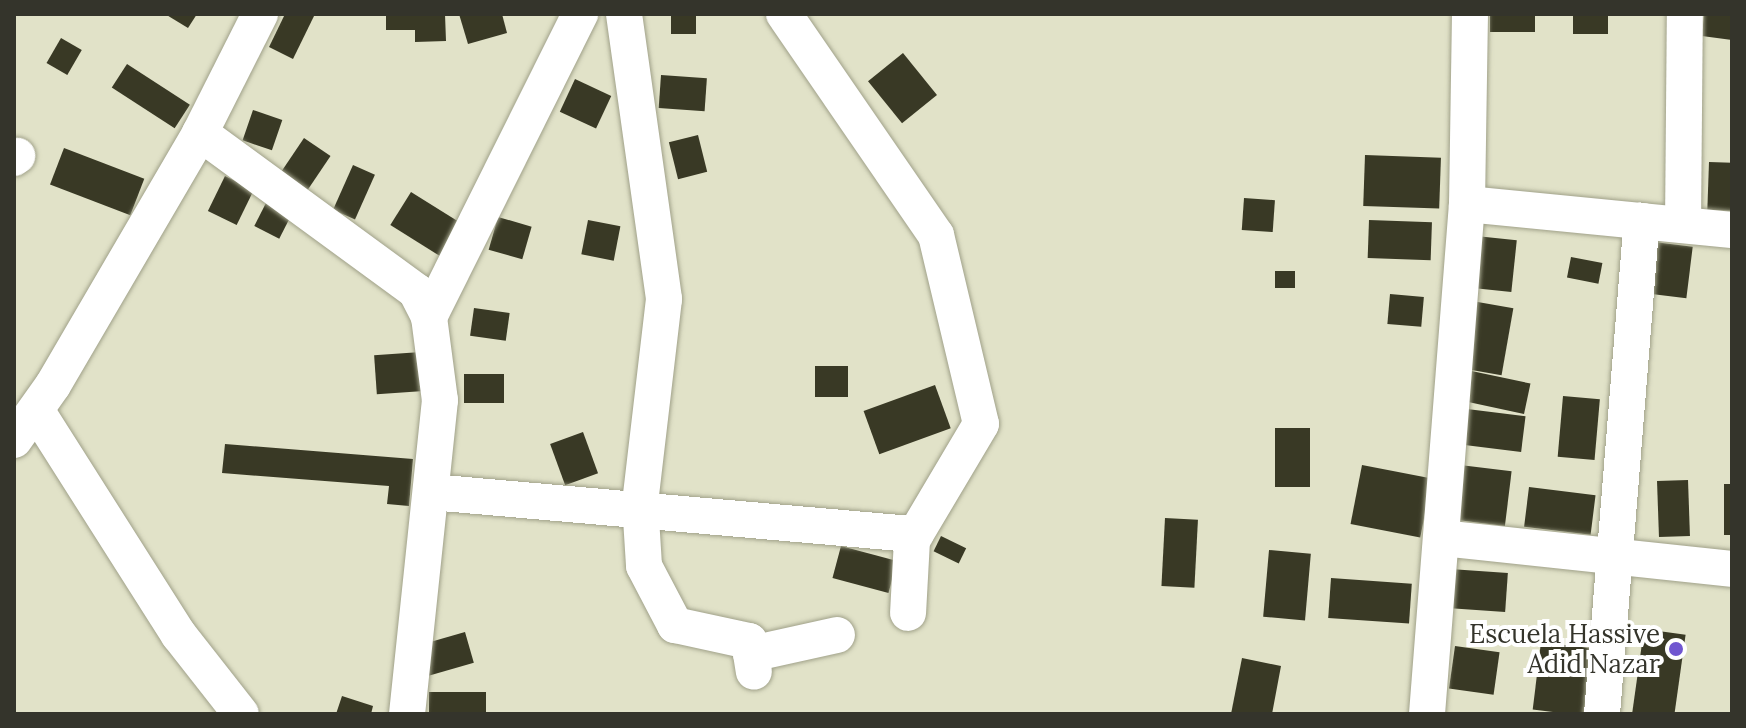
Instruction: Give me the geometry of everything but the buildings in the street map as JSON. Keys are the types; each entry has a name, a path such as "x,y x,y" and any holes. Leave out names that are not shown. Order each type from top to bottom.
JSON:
{"street":[{"path":"14,440 36,410 200,133 260,14"},
{"path":"429,317 580,14"},
{"path":"624,14 664,299 641,510 644,566 675,625 749,641 752,663 837,635"},
{"path":"784,14 936,235 981,424 915,534 908,613"},
{"path":"1427,714 1467,204 1470,14"},
{"path":"1683,225 1685,14"},
{"path":"200,133 416,291 429,317 440,400 407,714"},
{"path":"1467,204 1732,230"},
{"path":"1602,714 1642,221"},
{"path":"36,410 179,635 241,714"},
{"path":"431,492 915,534"},
{"path":"1442,538 1732,569"}],"place":[{"name":"Escuela Hassive Adid Nazar","path":"1676,649"}]}
